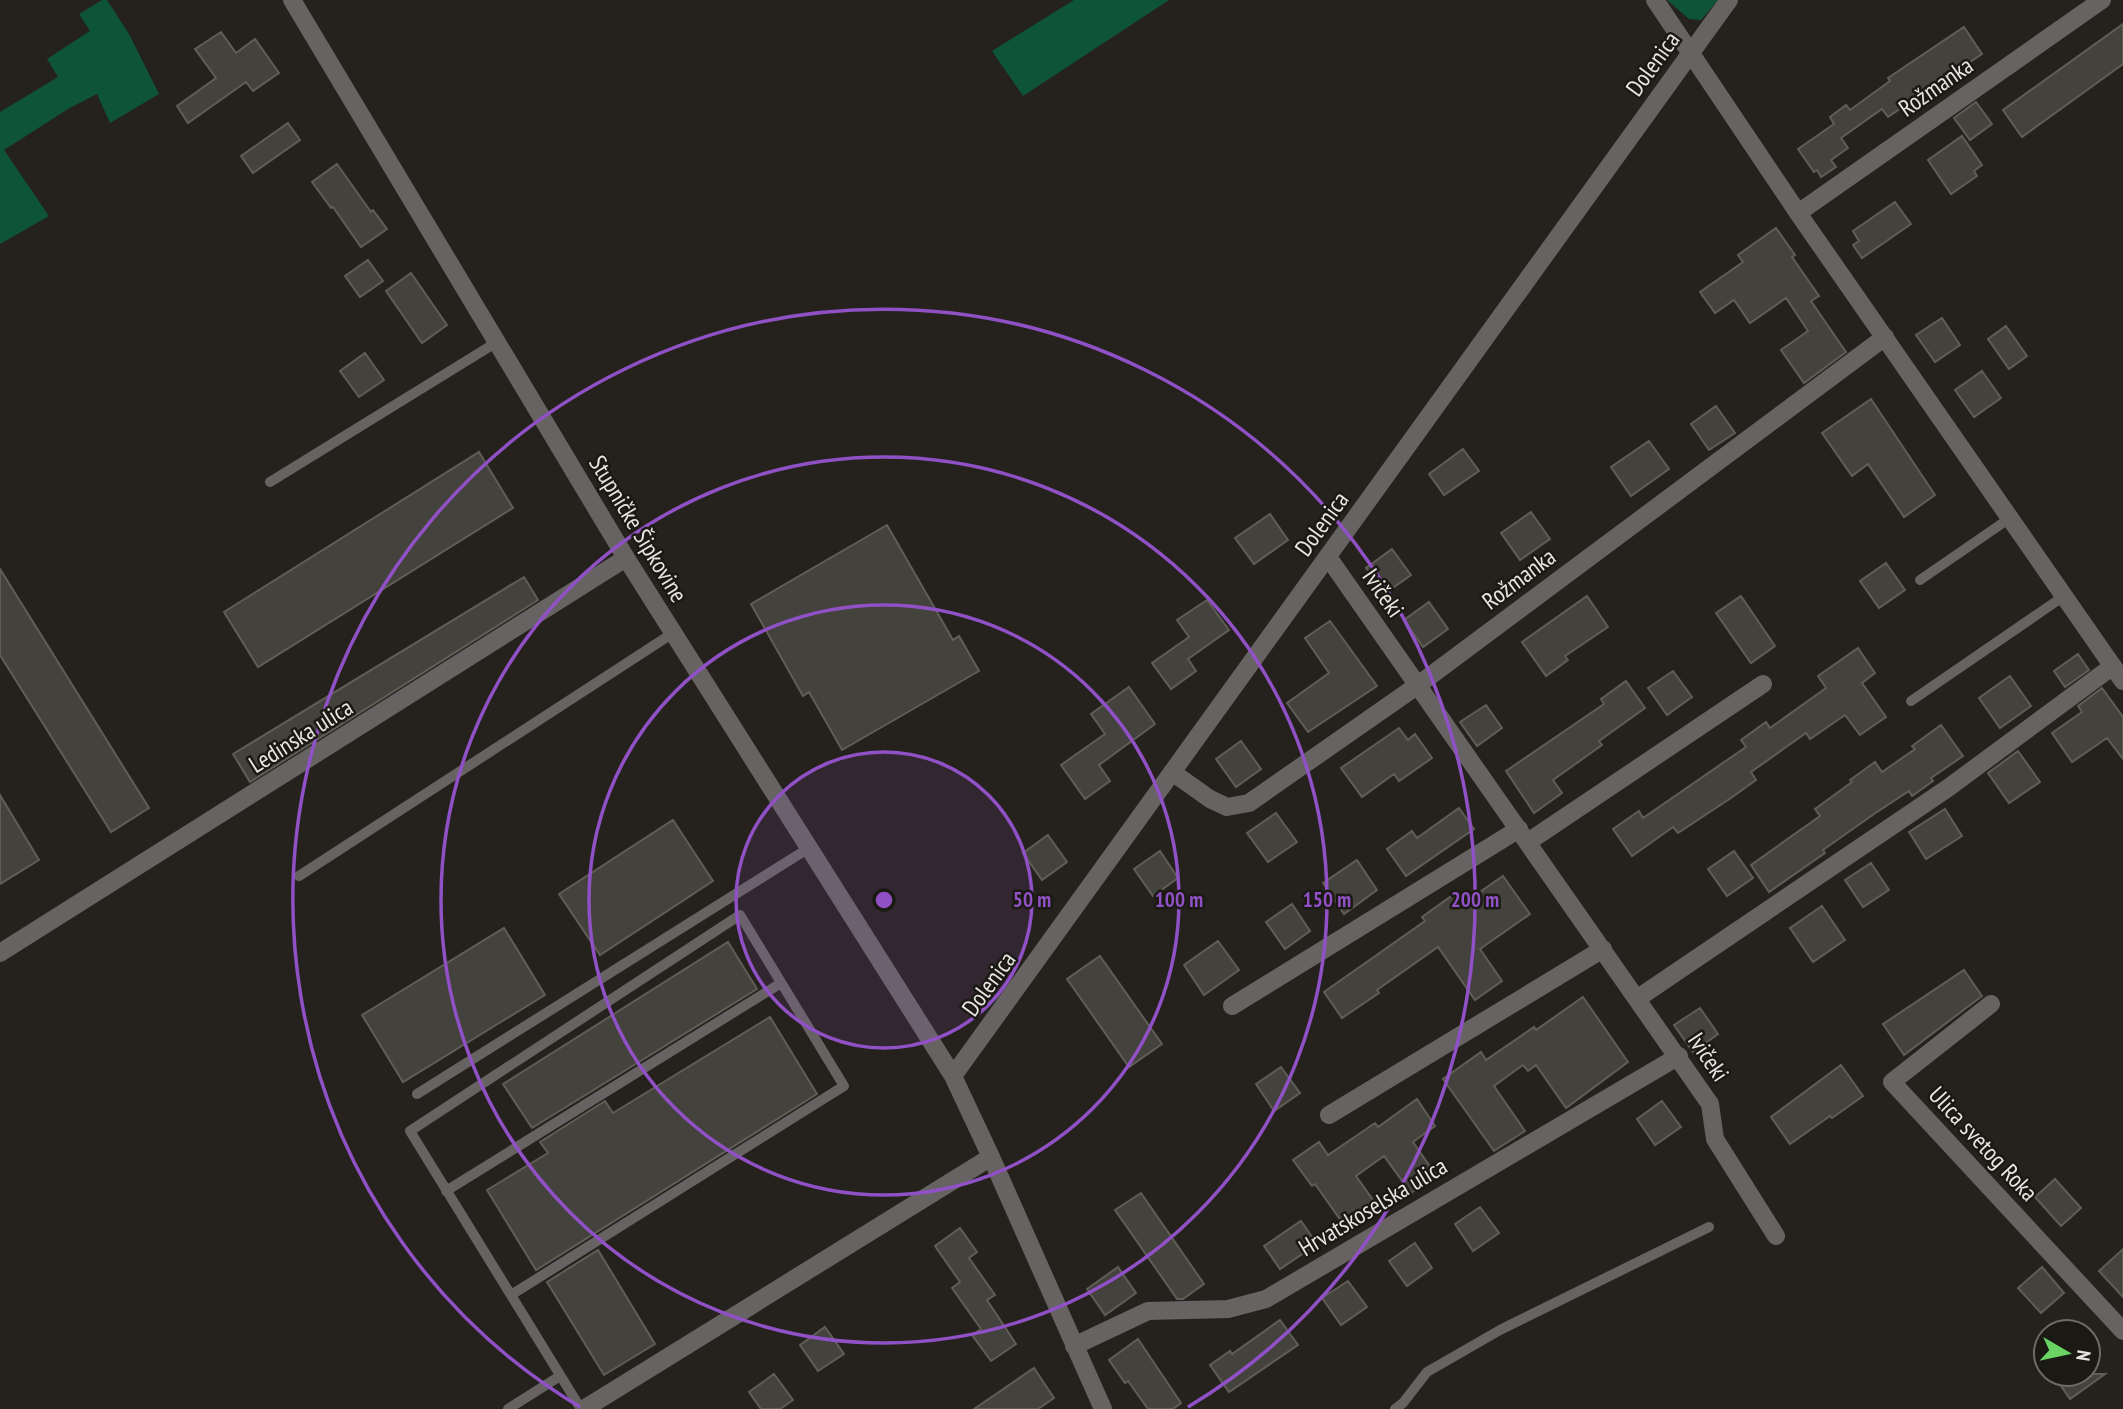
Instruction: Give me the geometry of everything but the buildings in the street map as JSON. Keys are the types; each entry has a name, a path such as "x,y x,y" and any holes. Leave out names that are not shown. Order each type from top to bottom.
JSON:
{"street":[{"name":"Stupničke Šipkovine","path":"292,0 626,558 953,1076"},
{"path":"1638,998 2118,674 1798,214 1655,0"},
{"name":"Dolenica","path":"953,1076 1729,0"},
{"name":"Rožmanka","path":"1798,214 2102,0"},
{"name":"Rožmanka","path":"1172,772 1210,799 1227,807 1249,803 1418,685 1885,337"},
{"name":"Ivičeki","path":"1328,557 1679,1056 1710,1104 1714,1139 1776,1236"},
{"name":"Ledinska ulica","path":"0,953 626,558"},
{"path":"1233,1006 1524,836 1763,684"},
{"path":"1329,1115 1603,949"},
{"name":"Ulica svetog Roka","path":"1991,1004 1892,1082 2123,1331"},
{"name":"Hrvatskoselska ulica","path":"1073,1346 1148,1311 1228,1309 1266,1299 1679,1056"},
{"path":"953,1076 1103,1409"},
{"path":"582,1409 991,1157"}],"lane":[{"path":"270,482 497,342"},
{"path":"1920,580 2010,518"},
{"path":"1911,701 2064,596"},
{"path":"299,876 673,633"},
{"path":"417,1094 809,848"},
{"path":"510,1295 844,1086 740,915 410,1131 446,1191 510,1295 560,1376 582,1409"},
{"path":"446,1191 781,983"},
{"path":"1395,1409 1403,1403 1427,1372 1500,1330 1709,1227"},
{"path":"508,1409 560,1376"}],"green space":[{"path":"102,0 107,0 129,34 159,94 110,123 97,94 68,109 4,150 49,216 0,244 0,112 58,77 47,59 90,31 79,14"},
{"path":"1074,0 1169,0 1023,96 992,51"},
{"path":"1667,0 1718,0 1701,20 1689,19"}]}
